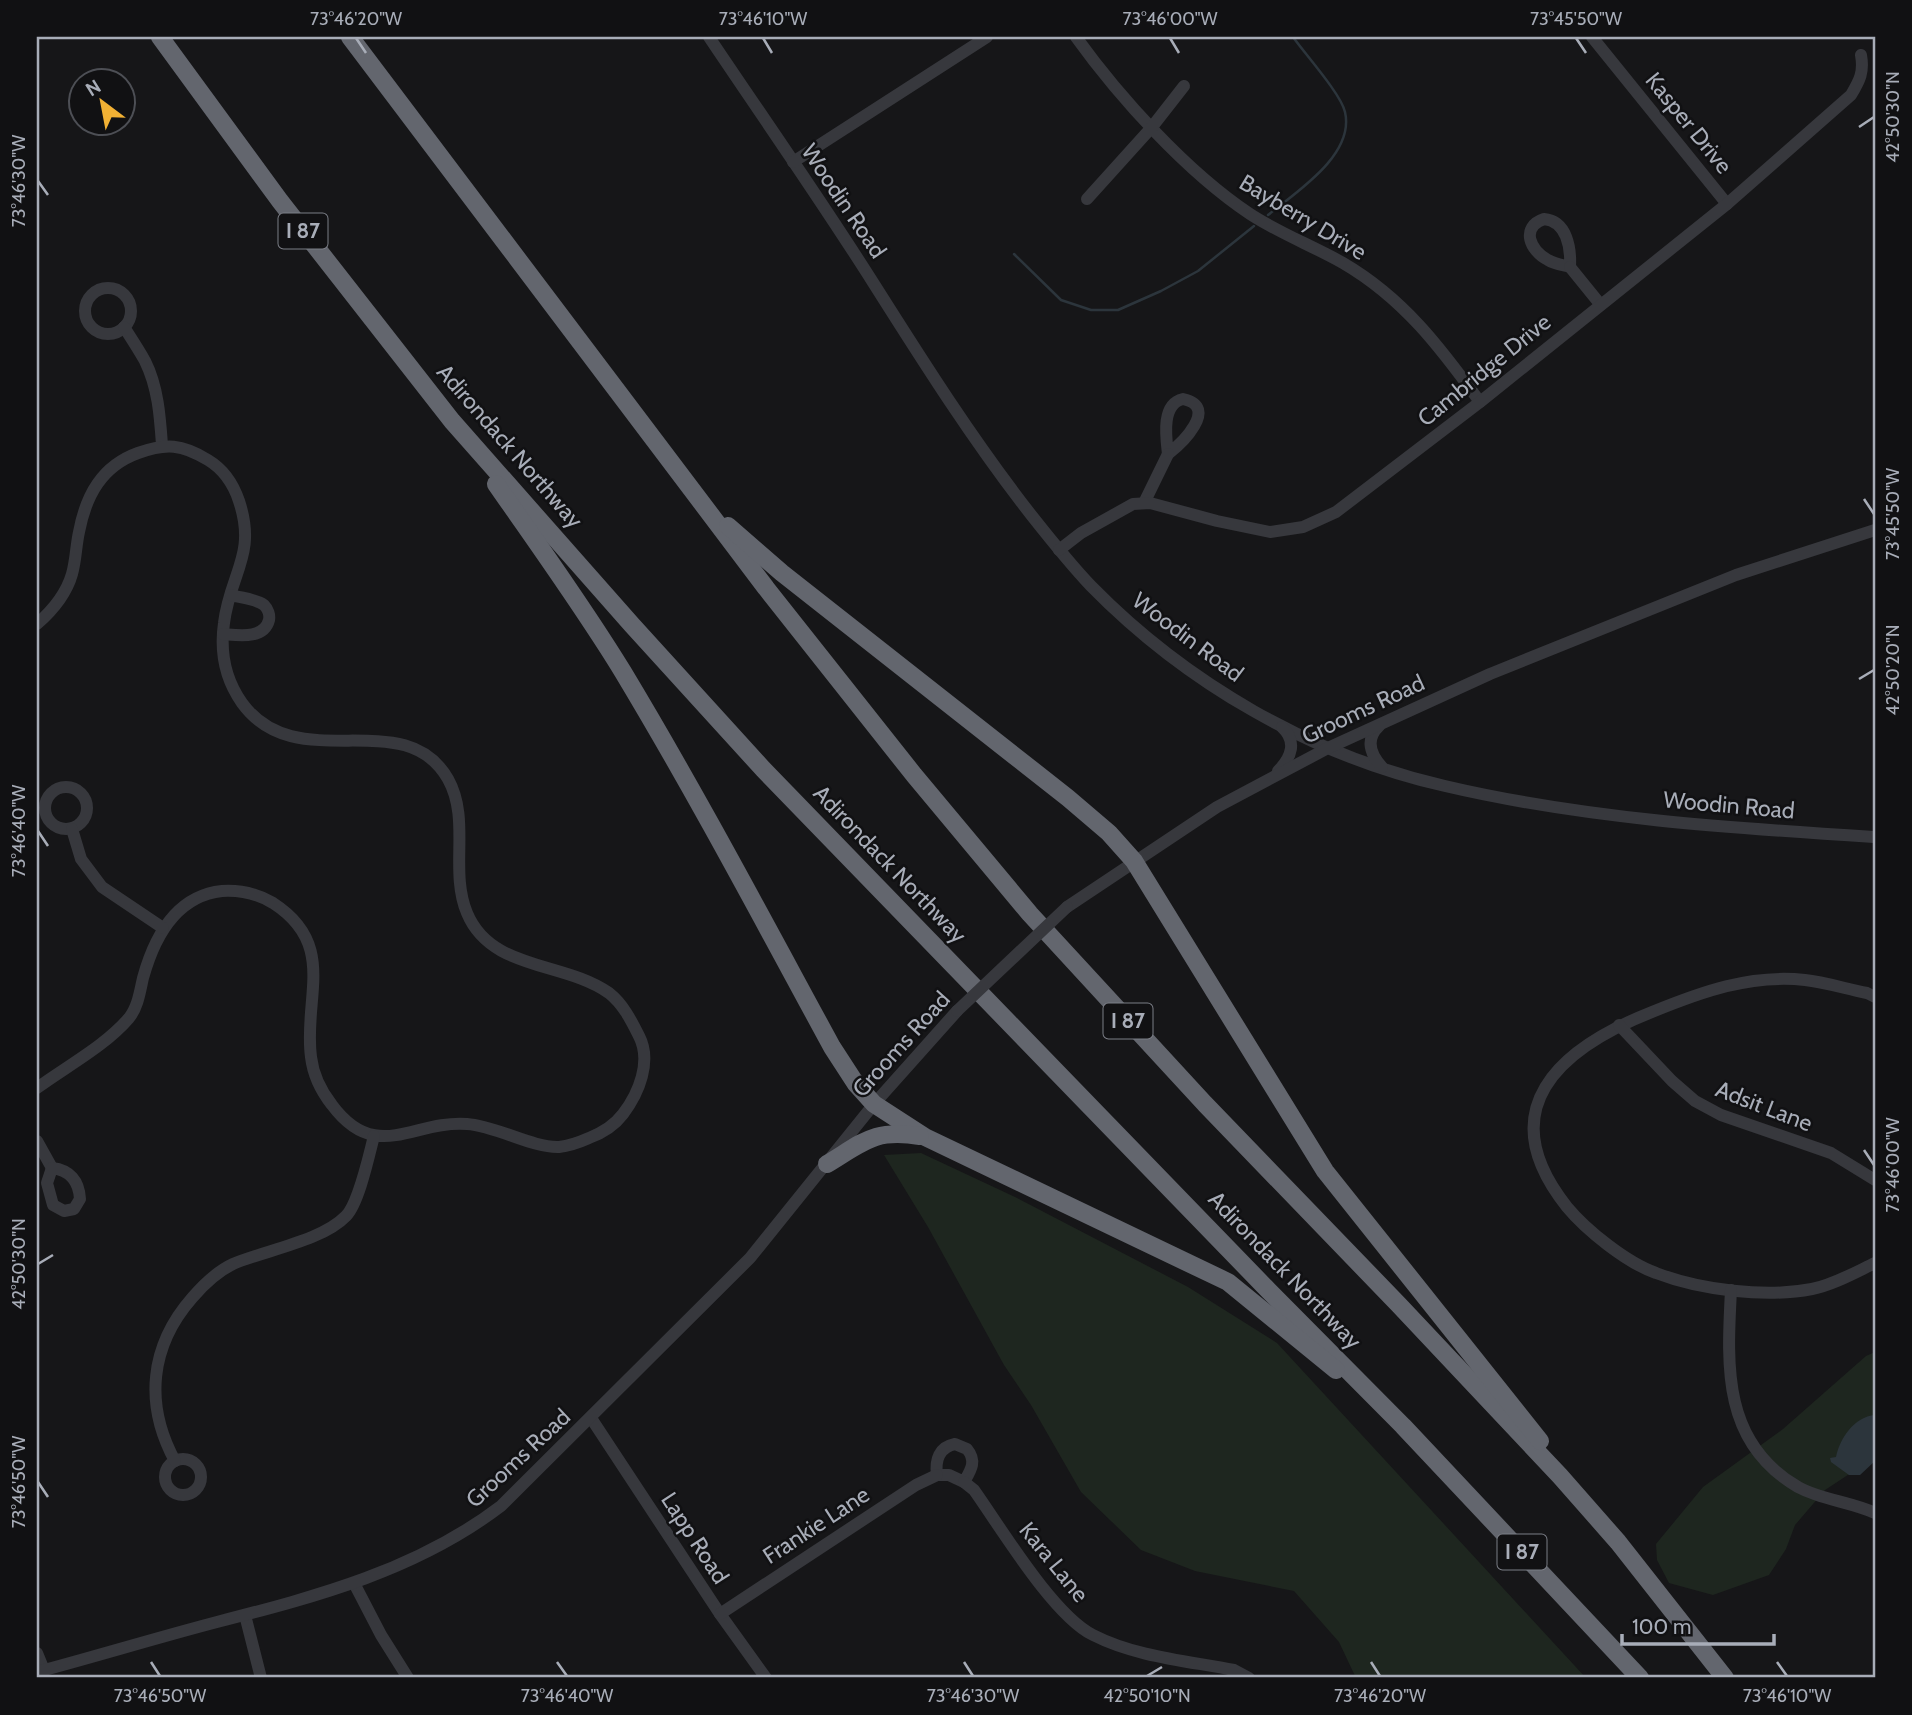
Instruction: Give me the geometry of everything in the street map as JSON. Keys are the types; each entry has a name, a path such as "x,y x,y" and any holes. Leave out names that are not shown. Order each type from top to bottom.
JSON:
{"highway":[{"name":"Adirondack Northway","path":"160,37 280,201 452,421 632,625 763,769 1403,1426 1640,1678"},
{"name":"I 87","path":"349,37 699,501 914,775 1030,914 1205,1104 1399,1305 1591,1511 1725,1678"},
{"path":"452,421 623,672 704,811 832,1047 856,1084 874,1104 925,1137 1228,1282 1403,1426"},
{"path":"699,501 782,572 1068,798 1109,833 1134,861 1325,1171 1579,1491 1591,1511"},
{"path":"827,1164 866,1141 886,1133 925,1137"}],"street":[{"name":"Woodin Road","path":"709,37 860,262 992,466 1089,584 1152,643 1220,691 1328,748 1443,786 1560,809 1724,828 1875,837"},
{"path":"793,162 988,37"},
{"name":"Bayberry Drive","path":"1076,37 1112,84 1204,178 1249,214 1343,263 1391,297 1439,345 1480,402"},
{"name":"Kasper Drive","path":"1592,37 1727,204"},
{"name":"Cambridge Drive","path":"1144,503 1270,532 1303,527 1336,512 1480,402 1727,204 1851,95 1861,80 1861,55"},
{"path":"1087,199 1152,127 1184,86"},
{"path":"1570,267 1600,304"},
{"path":"124,327 145,361 153,383 162,445"},
{"path":"37,624 59,603 73,573 79,528 90,493 108,469 127,457 162,445 195,452 218,466 234,487 247,525 245,552 231,595 223,634 223,653 229,680 236,695 250,713 272,729 299,739 342,743 396,742 422,752 436,763 451,784 456,799 459,814 459,871 465,909 477,932 495,948 517,958 584,979 612,995 626,1011 643,1043 644,1063 642,1076 626,1111 613,1125 593,1137 555,1147 541,1145 495,1129 458,1123 398,1136 374,1136 340,1114 318,1084 310,1054 315,969 308,944 291,918 264,898 243,892 218,891 181,908 163,928 150,953 135,1009 129,1018 101,1042 37,1088"},
{"path":"1059,550 1118,511 1133,504 1144,503 1168,454"},
{"name":"Grooms Road","path":"40,1671 288,1605 400,1566 474,1527 501,1506 750,1258 874,1104 957,1011 1067,907 1217,807 1328,748 1490,674 1736,575 1875,530"},
{"path":"223,634 251,635 267,626 269,620 267,608 262,603 231,595"},
{"path":"1383,723 1373,732 1370,745 1373,757 1383,767"},
{"path":"1273,775 1284,764 1291,750 1291,738 1279,724"},
{"path":"72,829 81,859 102,887 163,928"},
{"path":"1875,997 1808,980 1774,978 1744,981 1702,992 1619,1025 1564,1062 1541,1093 1534,1109 1540,1166 1550,1186 1578,1221 1611,1247 1654,1273 1717,1289 1765,1293 1813,1289 1875,1263"},
{"name":"Adsit Lane","path":"1619,1025 1672,1081 1695,1101 1721,1115 1831,1153 1875,1180"},
{"path":"175,1461 163,1440 156,1404 157,1363 170,1327 181,1310 216,1274 232,1265 304,1240 345,1218 350,1212 360,1184 374,1136"},
{"path":"37,1141 52,1168"},
{"path":"1731,1290 1729,1381 1744,1432 1767,1462 1799,1487 1875,1513"},
{"name":"Lapp Road","path":"591,1418 720,1614 766,1678"},
{"path":"949,1445 967,1449 973,1466 964,1482 949,1475 937,1475 937,1459 943,1448 949,1445"},
{"name":"Frankie Lane","path":"720,1614 916,1485 937,1475"},
{"name":"Kara Lane","path":"964,1482 974,1490 1053,1600 1091,1634 1129,1650 1234,1670 1249,1678"},
{"path":"354,1583 381,1635 408,1678"},
{"path":"244,1615 261,1678"},
{"path":"37,1654 40,1671"}],"shaded area":[{"path":"921,1153 1015,1197 1188,1287 1277,1343 1586,1678 1356,1678 1339,1642 1294,1591 1195,1571 1141,1550 1081,1492 1031,1405 1004,1365 928,1227 884,1155"},
{"path":"1875,1352 1875,1453 1857,1469 1825,1490 1795,1525 1786,1549 1769,1575 1713,1595 1669,1583 1657,1560 1656,1544 1703,1487 1783,1429 1866,1356"},
{"path":"1875,1415 1875,1461 1860,1475 1849,1475 1831,1462 1830,1458 1836,1457 1841,1443 1854,1424"}],"waterway":[{"path":"1268,215 1321,171 1341,143 1346,128 1345,112 1337,95 1293,37"},
{"path":"1014,254 1061,300 1091,310 1118,310 1198,271 1254,226"}]}
